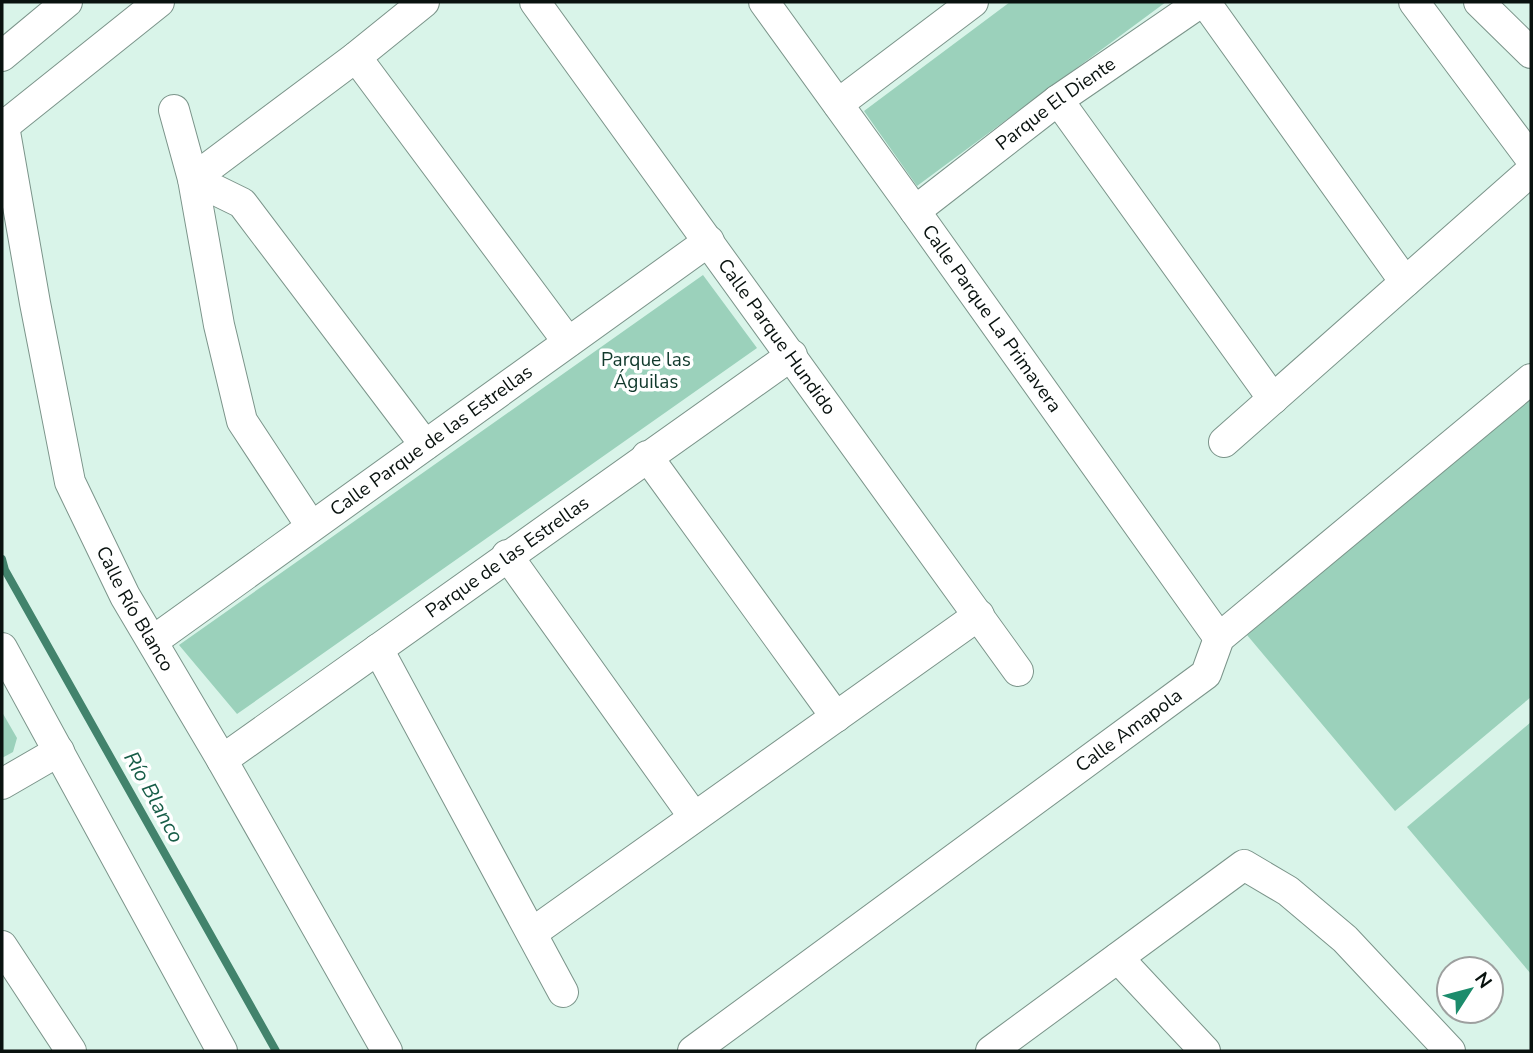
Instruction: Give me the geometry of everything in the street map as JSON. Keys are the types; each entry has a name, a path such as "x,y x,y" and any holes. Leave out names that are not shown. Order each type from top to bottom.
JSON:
{"street":[{"path":"2,56 67,2"},
{"path":"3,124 159,2"},
{"path":"193,179 356,57 424,2"},
{"name":"Calle Parque Hundido","path":"535,2 1018,671"},
{"name":"Calle Parque La Primavera","path":"764,2 1219,638"},
{"path":"838,104 973,2"},
{"path":"1203,2 1405,282"},
{"name":"Parque El Diente","path":"915,211 1058,100 1203,2"},
{"path":"1414,2 1531,159"},
{"path":"1479,2 1531,53"},
{"path":"356,57 568,342"},
{"path":"1058,100 1273,399"},
{"path":"174,110 193,179 219,325 242,421 310,526"},
{"name":"Calle Río Blanco","path":"3,124 70,482 125,596 222,760 387,1051"},
{"path":"1224,442 1531,170"},
{"path":"193,179 242,203 425,445"},
{"name":"Calle Parque de las Estrellas","path":"153,641 709,241"},
{"name":"Parque de las Estrellas","path":"222,760 792,355"},
{"path":"1219,638 1531,379"},
{"path":"647,456 836,717"},
{"path":"507,555 694,817"},
{"path":"532,933 979,615"},
{"name":"Calle Amapola","path":"693,1051 1206,674 1219,638"},
{"path":"2,648 222,1051"},
{"path":"378,649 563,992"},
{"path":"2,784 58,751"},
{"path":"992,1051 1244,864 1288,891 1345,939 1450,1051"},
{"path":"2,946 71,1051"},
{"path":"1118,958 1205,1051"}],"green space":[{"path":"1010,2 1166,2 917,186 864,111"},
{"name":"Parque las Águilas","path":"703,275 757,348 237,714 179,645"},
{"path":"1531,396 1531,697 1395,811 1247,635"},
{"path":"2,712 17,738 13,752 2,758"},
{"path":"1531,722 1531,974 1407,827"}],"waterway":[{"name":"Río Blanco","path":"2,559 5,570 276,1051"}]}
